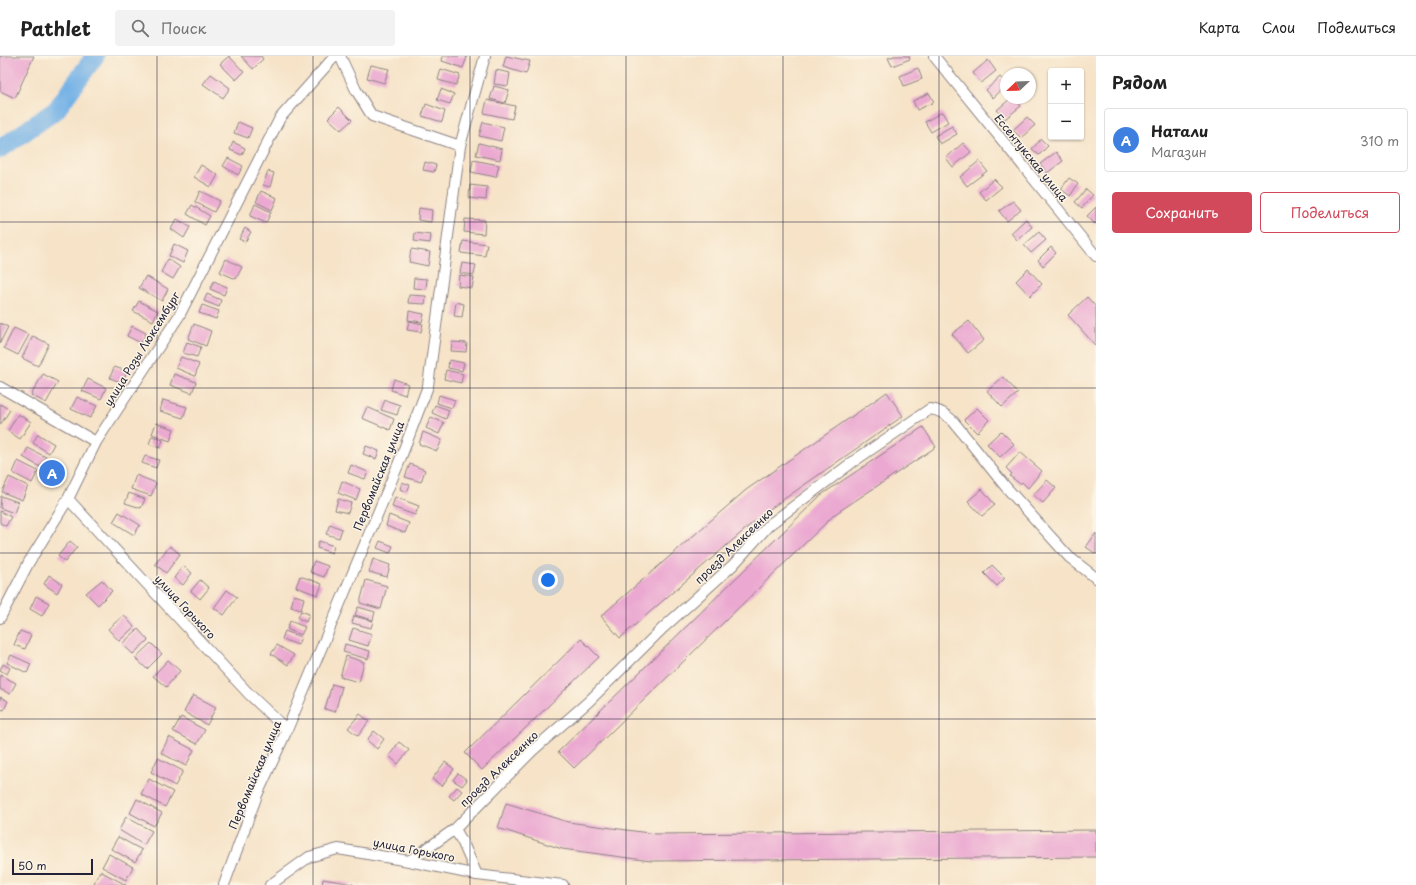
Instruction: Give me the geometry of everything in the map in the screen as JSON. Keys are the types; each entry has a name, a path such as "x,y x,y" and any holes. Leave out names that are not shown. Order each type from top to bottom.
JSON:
{"street":[{"name":"улица Розы Люксембург","path":"0,618 29,562 68,499 96,442 179,316 280,118 335,56"},
{"path":"340,56 356,90 372,116 460,146"},
{"name":"Первомайская улица","path":"224,885 257,795 287,730 398,465 428,386 460,146 485,56"},
{"name":"Ессентукская улица","path":"934,56 1096,256"},
{"path":"0,387 96,442"},
{"name":"проезд Алексеенко","path":"409,861 455,829 532,751 588,702 663,628 733,565 769,525 849,465 930,409 943,413 953,421 1006,486 1069,557 1096,578"},
{"name":"улица Горького","path":"68,499 249,694 287,730"},
{"path":"455,829 477,875"},
{"name":"улица Горького","path":"270,885 309,857 338,849 409,861 477,875 563,885"}],"building":[{"path":"0,56 34,56 15,98 0,91"},
{"path":"229,56 244,72 236,80 220,64"},
{"path":"241,56 261,56 263,59 253,69"},
{"path":"443,56 467,57 463,68 442,61"},
{"path":"506,56 530,61 526,74 503,67"},
{"path":"894,56 909,56 910,59 892,66 888,58"},
{"path":"988,60 996,71 981,83 973,73"},
{"path":"371,65 389,69 384,83 367,78"},
{"path":"918,68 922,79 904,86 900,76"},
{"path":"441,69 460,75 456,85 438,80"},
{"path":"496,70 510,73 508,86 494,84"},
{"path":"211,74 230,88 223,98 203,84"},
{"path":"1000,77 1000,92 993,98 986,90"},
{"path":"494,86 509,90 505,103 490,99"},
{"path":"441,89 454,94 450,104 437,100"},
{"path":"929,93 934,102 917,110 913,101"},
{"path":"487,100 515,106 512,119 484,113"},
{"path":"426,104 445,111 442,122 422,116"},
{"path":"1004,104 1020,104 1021,106 1005,119 997,110"},
{"path":"339,107 352,120 341,130 328,118"},
{"path":"942,112 948,122 931,132 925,122"},
{"path":"1027,117 1035,125 1021,138 1013,130"},
{"path":"238,122 252,128 248,138 234,133"},
{"path":"483,122 504,127 501,141 479,136"},
{"path":"952,126 957,134 940,144 935,136"},
{"path":"1041,139 1048,146 1039,155 1032,149"},
{"path":"233,142 245,148 242,155 230,150"},
{"path":"479,143 502,149 500,160 476,155"},
{"path":"963,143 971,152 953,167 946,158"},
{"path":"1056,152 1063,161 1047,173 1040,164"},
{"path":"228,158 243,166 238,175 223,166"},
{"path":"473,160 499,165 496,177 471,172"},
{"path":"979,161 987,171 967,186 960,177"},
{"path":"425,162 436,165 434,172 423,170"},
{"path":"201,165 218,175 211,187 194,177"},
{"path":"268,171 274,173 270,187 263,185"},
{"path":"1069,178 1078,184 1070,196 1061,189"},
{"path":"994,179 1002,187 986,200 979,192"},
{"path":"470,185 487,187 486,200 469,198"},
{"path":"1086,189 1093,195 1082,208 1075,202"},
{"path":"200,191 220,201 214,212 195,202"},
{"path":"261,191 277,198 272,210 256,202"},
{"path":"1013,201 1021,210 1007,221 999,211"},
{"path":"255,204 271,212 266,223 250,216"},
{"path":"192,205 210,216 205,225 187,214"},
{"path":"1096,207 1096,223 1095,224 1087,216"},
{"path":"419,208 432,210 431,222 418,220"},
{"path":"177,219 190,227 184,238 171,229"},
{"path":"465,219 485,220 484,234 464,232"},
{"path":"1026,219 1032,227 1017,240 1011,233"},
{"path":"245,228 251,232 245,242 239,239"},
{"path":"1039,232 1046,240 1031,253 1024,245"},
{"path":"415,233 431,235 430,243 414,241"},
{"path":"463,241 487,244 485,256 461,253"},
{"path":"174,244 188,251 183,263 169,256"},
{"path":"1051,247 1056,253 1043,266 1038,260"},
{"path":"411,249 430,252 428,266 409,262"},
{"path":"168,259 180,267 173,279 161,272"},
{"path":"226,259 242,267 236,279 220,272"},
{"path":"462,263 476,265 474,275 460,273"},
{"path":"1028,269 1042,284 1030,296 1016,281"},
{"path":"459,275 474,277 472,288 458,286"},
{"path":"146,276 168,289 162,301 139,288"},
{"path":"414,278 427,279 426,289 413,288"},
{"path":"214,281 227,287 224,295 210,289"},
{"path":"207,294 221,300 219,307 204,301"},
{"path":"409,295 426,296 425,304 408,303"},
{"path":"1087,297 1096,307 1096,346 1068,315"},
{"path":"139,301 158,311 153,321 133,311"},
{"path":"456,302 464,304 462,317 454,316"},
{"path":"202,305 219,311 216,319 199,313"},
{"path":"409,311 424,314 422,322 408,320"},
{"path":"409,321 423,324 421,332 407,330"},
{"path":"969,321 984,340 968,353 952,334"},
{"path":"0,323 8,327 0,343"},
{"path":"194,324 211,331 206,346 188,339"},
{"path":"132,326 146,333 141,343 127,336"},
{"path":"14,328 29,335 18,355 4,348"},
{"path":"33,336 49,344 38,366 22,358"},
{"path":"187,342 201,347 197,357 183,353"},
{"path":"452,342 467,343 466,352 451,351"},
{"path":"181,357 199,364 195,376 176,368"},
{"path":"449,360 464,363 462,371 448,368"},
{"path":"114,367 127,371 123,383 110,378"},
{"path":"446,370 463,374 461,383 444,379"},
{"path":"43,374 58,382 46,403 31,395"},
{"path":"174,374 196,382 192,393 170,385"},
{"path":"1003,377 1018,393 1002,407 987,391"},
{"path":"88,379 106,388 101,399 82,391"},
{"path":"394,379 408,384 405,395 391,390"},
{"path":"887,392 903,416 764,513 620,638 601,616 746,490"},
{"path":"439,395 455,400 452,408 437,403"},
{"path":"77,397 97,406 90,418 71,409"},
{"path":"163,400 187,407 183,418 160,411"},
{"path":"385,400 400,405 397,415 381,410"},
{"path":"0,404 10,410 0,425"},
{"path":"435,405 449,410 446,419 432,413"},
{"path":"367,407 394,419 390,430 362,418"},
{"path":"977,408 989,420 977,433 964,420"},
{"path":"18,414 31,422 20,439 8,431"},
{"path":"431,417 444,423 439,434 426,428"},
{"path":"156,423 174,429 170,441 152,434"},
{"path":"923,427 936,447 835,514 574,768 558,752 821,495"},
{"path":"1001,431 1014,444 1000,457 987,444"},
{"path":"423,432 442,440 437,451 419,444"},
{"path":"38,434 54,444 49,453 33,443"},
{"path":"152,436 163,440 160,448 149,444"},
{"path":"366,446 379,451 376,459 363,454"},
{"path":"28,448 46,457 40,467 23,457"},
{"path":"1020,452 1042,471 1028,488 1022,482 1020,484 1010,476 1012,474 1006,468"},
{"path":"145,456 159,460 156,468 142,463"},
{"path":"18,461 38,471 32,483 13,473"},
{"path":"410,464 425,470 421,482 405,477"},
{"path":"351,465 368,472 365,479 348,473"},
{"path":"52,467 57,470 52,479 48,477"},
{"path":"136,475 156,483 151,496 131,489"},
{"path":"9,477 28,486 22,500 2,492"},
{"path":"1047,480 1056,488 1043,503 1033,495"},
{"path":"342,481 360,489 356,500 338,493"},
{"path":"402,482 410,485 407,492 400,489"},
{"path":"982,489 995,505 982,516 968,501"},
{"path":"129,493 145,499 141,508 125,503"},
{"path":"1,496 18,502 14,513 0,508"},
{"path":"395,497 419,506 415,515 392,507"},
{"path":"338,499 351,503 348,513 335,510"},
{"path":"0,511 11,517 6,526 0,523"},
{"path":"119,512 140,525 134,535 113,522"},
{"path":"389,515 409,523 405,533 386,526"},
{"path":"330,524 342,529 339,538 326,534"},
{"path":"1096,533 1096,554 1086,547"},
{"path":"70,541 77,547 65,562 58,556"},
{"path":"319,541 334,546 332,553 317,548"},
{"path":"380,541 393,546 390,553 377,548"},
{"path":"170,546 180,554 166,573 155,564"},
{"path":"373,559 390,565 387,577 369,572"},
{"path":"314,561 328,566 324,577 310,572"},
{"path":"992,565 1005,578 997,586 984,573"},
{"path":"183,566 192,573 183,585 174,578"},
{"path":"49,575 62,584 57,593 44,584"},
{"path":"300,576 322,584 318,595 296,587"},
{"path":"102,580 112,591 98,605 86,593"},
{"path":"200,580 209,588 200,599 191,591"},
{"path":"366,580 387,586 381,609 360,603"},
{"path":"227,590 237,597 224,615 214,608"},
{"path":"294,595 304,598 301,610 291,607"},
{"path":"36,596 49,603 42,616 30,609"},
{"path":"358,607 375,612 373,620 355,615"},
{"path":"301,611 309,614 306,622 298,618"},
{"path":"124,615 134,627 119,641 108,629"},
{"path":"354,616 373,621 371,628 352,623"},
{"path":"290,621 305,627 301,635 287,629"},
{"path":"353,628 372,634 368,646 349,640"},
{"path":"138,629 148,640 133,654 122,644"},
{"path":"20,631 31,635 25,649 14,645"},
{"path":"285,631 301,637 298,645 282,639"},
{"path":"581,639 599,657 482,770 465,753"},
{"path":"151,643 162,654 147,669 135,658"},
{"path":"345,644 370,651 368,659 343,652"},
{"path":"277,645 294,655 288,665 271,654"},
{"path":"11,655 31,664 27,673 7,663"},
{"path":"346,656 364,662 359,682 340,677"},
{"path":"168,660 180,671 166,687 153,676"},
{"path":"3,664 10,668 7,674 0,670"},
{"path":"0,675 16,683 10,694 0,689"},
{"path":"332,684 342,687 335,712 325,709"},
{"path":"193,695 216,707 207,725 184,712"},
{"path":"0,697 8,701 4,710 0,709"},
{"path":"360,714 369,721 358,736 348,728"},
{"path":"181,717 205,730 197,744 173,731"},
{"path":"374,731 384,739 377,749 367,740"},
{"path":"169,737 194,750 186,766 161,753"},
{"path":"399,742 409,750 398,764 389,756"},
{"path":"158,758 183,771 175,786 151,772"},
{"path":"445,762 454,769 442,786 432,779"},
{"path":"458,773 467,780 462,786 453,780"},
{"path":"149,779 173,792 165,807 141,794"},
{"path":"457,787 462,791 454,800 449,796"},
{"path":"137,799 162,813 154,826 130,813"},
{"path":"506,803 568,822 656,834 1096,830 1096,857 651,861 562,849 498,828"},
{"path":"126,817 152,831 144,845 119,830"},
{"path":"118,837 142,850 135,862 111,849"},
{"path":"109,854 133,867 126,880 102,867"},
{"path":"100,871 126,885 97,885 94,883"},
{"path":"323,879 353,884 353,885 322,885"}],"waterway":[{"path":"0,149 56,110 95,56"}],"place":[{"name":"Натали","path":"52,473"}]}
